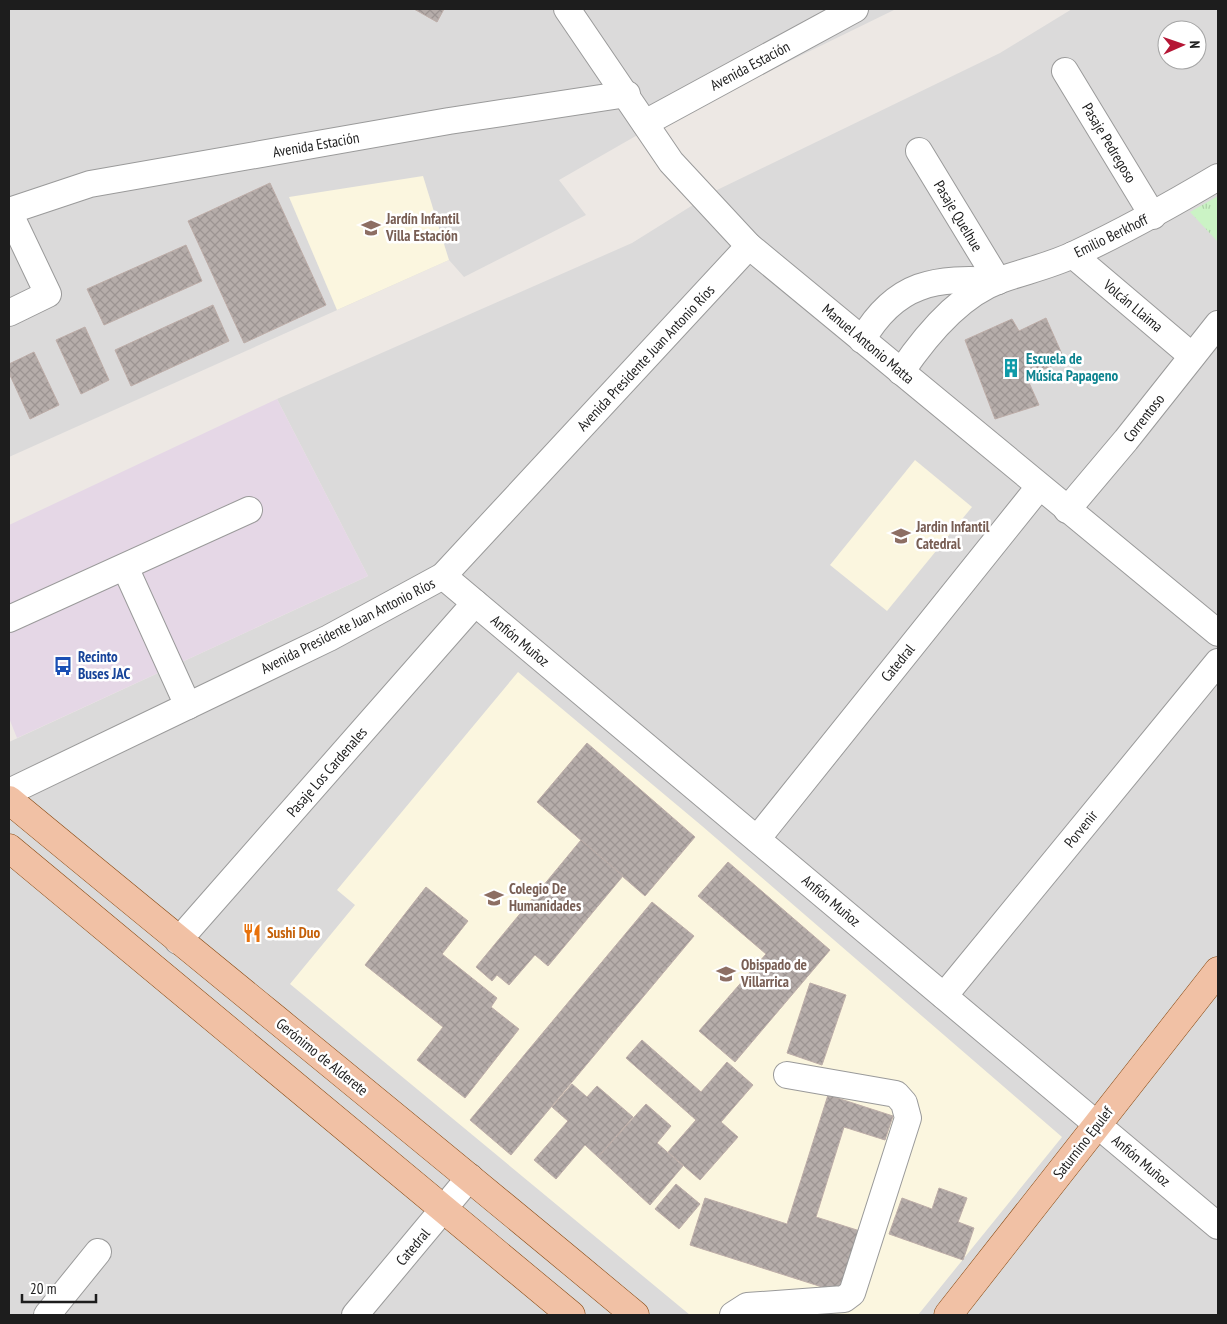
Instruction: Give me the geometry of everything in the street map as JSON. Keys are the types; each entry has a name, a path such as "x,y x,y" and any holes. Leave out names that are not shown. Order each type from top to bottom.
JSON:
{"main road":[{"name":"Gerónimo de Alderete","path":"9,800 178,941 470,1177 636,1315"},
{"path":"9,848 571,1315"},
{"name":"Saturnino Epulef","path":"948,1315 1218,971"}],"street":[{"name":"Manuel Antonio Matta","path":"566,9 627,94 644,123 672,162 749,246 1218,633"},
{"name":"Avenida Estación","path":"644,123 855,9"},
{"name":"Pasaje Pedregoso","path":"1065,71 1153,216"},
{"name":"Avenida Estación","path":"9,212 90,184 449,121 627,94"},
{"name":"Pasaje Quelhue","path":"919,151 998,281"},
{"name":"Emilio Berkhoff","path":"900,372 923,339 943,320 960,305 998,281 1042,268 1073,255 1153,216 1218,177"},
{"path":"9,212 48,294 9,313"},
{"name":"Avenida Presidente Juan Antonio Ríos","path":"9,792 337,634 443,576 749,246"},
{"name":"Volcán Llaima","path":"1073,255 1192,356"},
{"name":"Emilio Berkhoff","path":"862,340 875,318 890,304 924,285 961,278 998,281"},
{"name":"Correntoso","path":"1067,510 1136,428 1218,324"},
{"name":"Catedral","path":"756,839 1039,487"},
{"path":"9,619 249,510"},
{"path":"125,567 188,706"},
{"name":"Anfión Muñoz","path":"443,576 1218,1226"},
{"name":"Pasaje Los Cardenales","path":"178,941 475,603"},
{"name":"Porvenir","path":"944,996 1218,662"},
{"path":"733,1315 747,1306 844,1300 852,1293 908,1118 904,1103 896,1094 787,1075"},
{"name":"Catedral","path":"355,1315 470,1177"},
{"path":"47,1315 98,1252"}],"shaded area":[{"path":"9,9 896,9 634,137 559,180 586,215 464,277 449,260 9,457"},
{"path":"1072,9 1218,9 1218,1315 9,1315 9,742 368,576 277,399 632,243 717,190 1000,53"},
{"name":"Jardín Infantil Villa Estación","path":"423,176 449,260 337,310 289,197"},
{"path":"277,399 368,576 17,738 9,718 9,525"},
{"name":"Jardin Infantil Catedral","path":"915,460 972,507 887,611 830,565"},
{"name":"Obispado de Villarrica","path":"518,672 702,826 1062,1137 918,1315 690,1315 290,984 355,905 337,890"}],"green space":[{"path":"1218,196 1218,242 1190,212"}],"building":[{"path":"414,9 444,9 437,22"},
{"path":"270,183 326,305 244,343 188,221"},
{"path":"186,245 202,281 104,325 87,289"},
{"path":"213,305 229,341 131,386 115,350"},
{"name":"Escuela de Música Papageno","path":"1046,318 1065,361 1026,376 1039,405 995,419 965,340 1012,319 1019,331"},
{"path":"85,327 109,380 81,394 56,340"},
{"path":"34,352 59,405 30,419 9,373 9,364"},
{"path":"587,743 695,837 645,896 537,802"},
{"path":"581,840 623,876 548,966 535,955 509,985 497,975 492,981 476,967"},
{"path":"728,862 830,950 735,1062 699,1031 766,954 698,896"},
{"path":"426,887 468,921 442,954 497,998 491,1007 519,1029 465,1098 417,1060 443,1027 365,965"},
{"path":"652,902 694,936 511,1155 470,1120"},
{"path":"810,983 846,995 822,1065 787,1053"},
{"path":"642,1040 701,1092 727,1062 753,1085 721,1122 738,1137 700,1180 668,1152 696,1120 626,1058"},
{"path":"572,1084 587,1097 597,1086 633,1117 598,1157 585,1145 556,1179 534,1160 568,1121 552,1107"},
{"path":"828,1095 893,1116 885,1140 844,1127 816,1217 860,1231 841,1293 690,1245 705,1198 787,1224"},
{"path":"646,1104 671,1126 657,1143 683,1166 650,1205 598,1157"},
{"path":"676,1184 700,1204 679,1229 655,1209"},
{"path":"939,1188 967,1198 958,1222 974,1228 963,1260 889,1234 902,1198 932,1209"}],"place":[{"name":"Jardín Infantil Villa Estación","path":"371,228"},
{"name":"Escuela de Música Papageno","path":"1011,368"},
{"name":"Jardin Infantil Catedral","path":"901,536"},
{"name":"Recinto Buses JAC","path":"63,666"},
{"name":"Colegio De Humanidades","path":"494,898"},
{"name":"Sushi Duo","path":"252,933"},
{"name":"Obispado de Villarrica","path":"726,974"}]}
